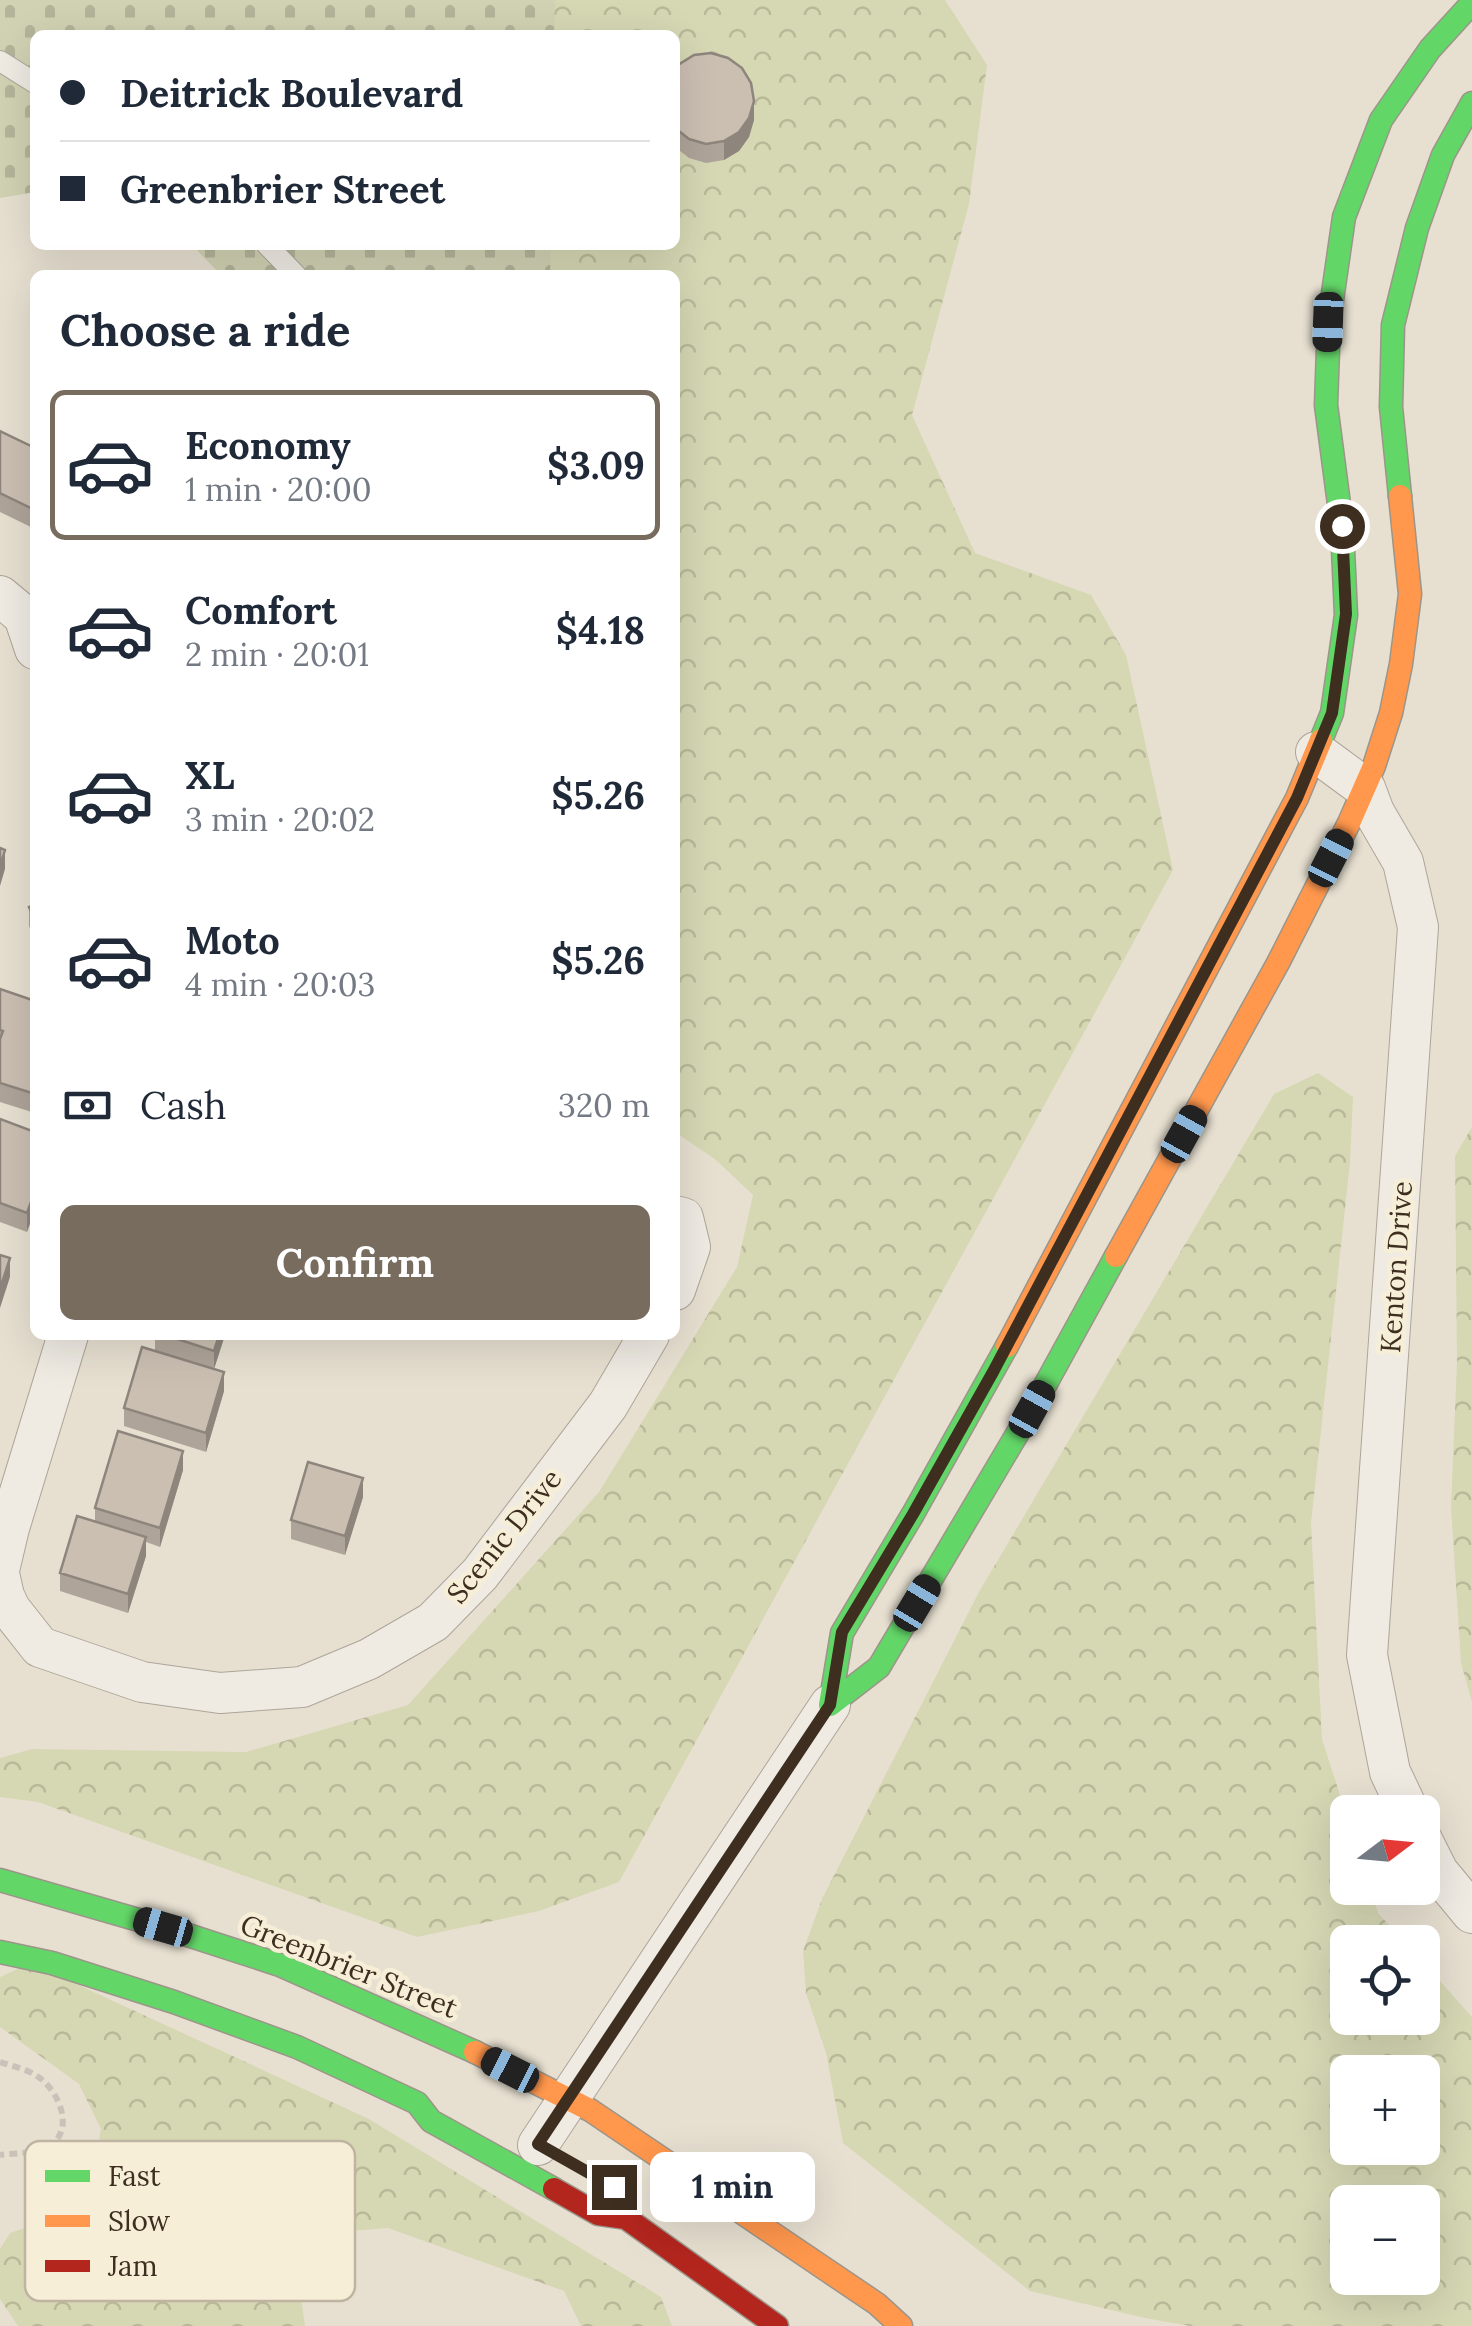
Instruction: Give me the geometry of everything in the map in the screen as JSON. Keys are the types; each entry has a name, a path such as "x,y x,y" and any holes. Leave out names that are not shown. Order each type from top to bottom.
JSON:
{"street":[{"path":"830,1705 842,1632 993,1372 1297,798 1332,713 1346,614 1342,526 1326,405 1328,322 1344,217 1380,120 1430,50 1472,3"},
{"path":"538,2145 830,1705 879,1667 1032,1409 1278,963 1365,788 1391,713 1402,664 1410,594 1391,407 1393,325 1423,210 1443,156 1472,103"},
{"path":"0,596 24,616 30,633"},
{"name":"Kenton Drive","path":"1316,752 1365,788 1403,862 1418,927 1367,1656 1390,1772 1401,1795"},
{"path":"680,1217 690,1247 680,1276"},
{"path":"0,1566 66,1340"},
{"name":"Scenic Drive","path":"0,1578 10,1610 40,1647 142,1682 220,1693 302,1687 369,1659 433,1622 480,1574 608,1405 646,1340"},
{"path":"1440,1874 1472,1912"},
{"name":"Greenbrier Street","path":"0,1880 280,1964 446,2038 590,2110 877,2304 901,2326"},
{"path":"0,1952 52,1963 192,2008 426,2101 431,2122 598,2214 626,2218 777,2326"},
{"path":"614,2187 626,2218"}],"lane":[{"path":"0,62 30,80"},
{"path":"272,250 291,270"}],"path":[{"path":"0,2062 36,2074 55,2093 64,2117 54,2141"},
{"path":"0,2154 25,2151"}],"green space":[{"path":"0,0 555,0 554,30 30,30 30,193 0,198"},
{"path":"161,0 945,0 987,65 969,204 912,415 975,553 1091,595 1126,655 1173,870 619,1882 539,1911 417,1937 38,1802 0,1797 0,1758 32,1749 246,1752 408,1705 599,1492 737,1267 753,1195 716,1160 680,1135 680,270 342,270 320,250 680,250 680,30 207,30"},
{"path":"197,250 551,250 550,270 216,270"},
{"path":"1318,1073 1353,1097 1350,1162 1311,1523 1322,1739 1340,1795 1330,1795 1330,1905 1375,1905 1389,1925 1330,1925 1330,2035 1440,2035 1440,1981 1472,2017 1472,2326 1190,2326 1030,2291 843,2143 826,2053 806,1993 803,1951 822,1899 979,1592 1274,1094"},
{"path":"1472,1127 1472,1702 1461,1663 1451,1506 1457,1362 1455,1156"},
{"path":"31,1963 369,2119 661,2297 672,2326 581,2326 564,2291 388,2228 355,2231 355,2141 99,2141 101,2129 79,2084 0,2027 0,1977"},
{"path":"25,2228 25,2301 301,2301 305,2326 18,2326 0,2299 0,2249 10,2233"}],"building":[{"path":"711,53 728,58 742,68 751,83 754,101 749,118 739,132 724,141 706,144 680,132 680,64 694,55"},
{"path":"0,431 30,446 30,508 0,493"},
{"path":"0,989 30,999 30,1092 0,1083"},
{"path":"0,1119 30,1130 30,1205 27,1213 0,1203"},
{"path":"0,1255 10,1258 0,1289"},
{"path":"180,1340 217,1340 214,1351"},
{"path":"142,1347 224,1372 206,1433 124,1408"},
{"path":"118,1431 183,1451 160,1528 95,1508"},
{"path":"308,1462 363,1478 345,1536 291,1520"},
{"path":"77,1516 146,1537 128,1594 60,1573"}],"traffic: fast":[{"path":"1321,740 1332,713 1346,615 1342,527 1326,405 1329,321 1344,217 1381,120 1430,49 1472,3"},
{"path":"1400,496 1391,407 1393,325 1417,228 1443,155 1472,103"},
{"path":"1007,1346 842,1633 830,1705 879,1667 1032,1409 1116,1256"},
{"path":"0,1880 280,1965 475,2052"},
{"path":"0,1952 52,1963 174,2002 297,2047 417,2103 431,2121 554,2189"}],"traffic: slow":[{"path":"1116,1256 1278,963 1374,766 1391,713 1410,594 1400,496"},
{"path":"1007,1346 1297,798 1321,740"},
{"path":"475,2052 590,2110 877,2304 901,2326"}],"traffic: jam":[{"path":"554,2189 598,2214 626,2218 777,2326"}],"route":[{"path":"614,2187 538,2144 830,1705 842,1632 993,1372 1297,798 1332,713 1346,614 1342,526"}]}
